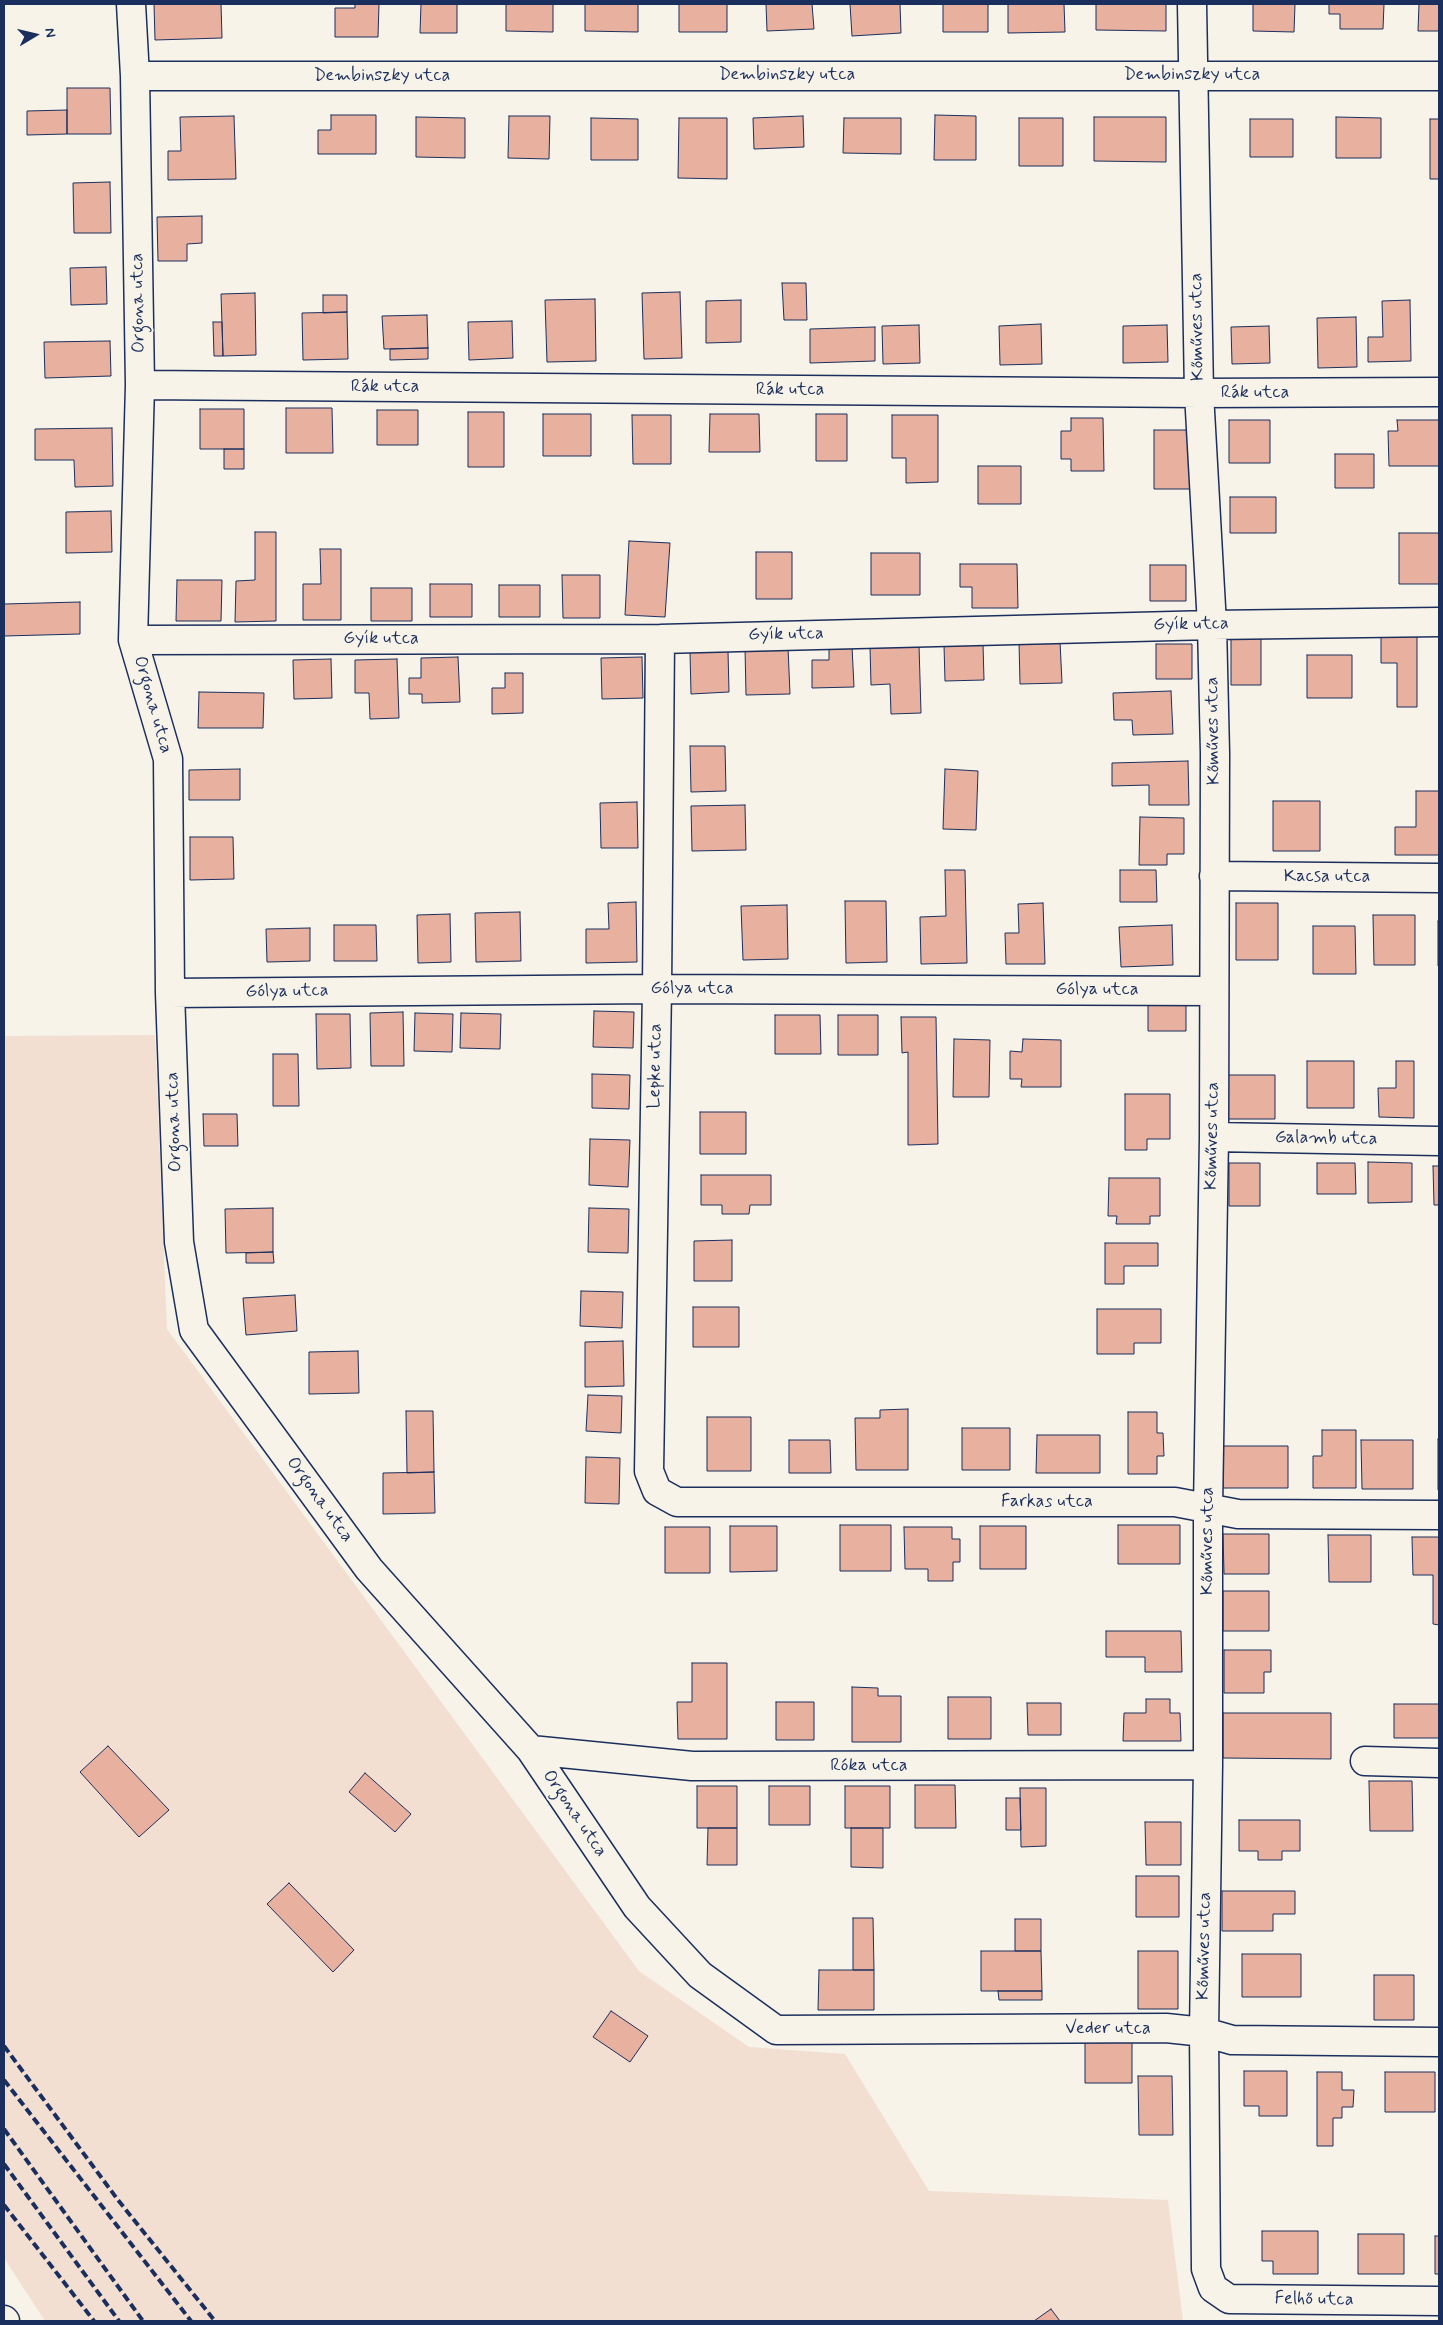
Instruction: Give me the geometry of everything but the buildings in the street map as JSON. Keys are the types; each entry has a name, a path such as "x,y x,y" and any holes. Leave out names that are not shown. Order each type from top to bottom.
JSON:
{"street":[{"name":"Orgona utca","path":"131,4 135,76 140,385 133,640 168,759 170,993 179,1242 194,1330 370,1569 531,1750 637,1907 700,1975 776,2030"},
{"name":"Kőműves utca","path":"1192,4 1199,394 1212,625 1215,752 1214,1137 1208,1509 1208,1765 1204,2032 1206,2269"},
{"name":"Dembinszky utca","path":"135,76 1439,76"},
{"name":"Rák utca","path":"140,385 1199,394 1439,392"},
{"name":"Gyík utca","path":"133,640 660,639 1212,625 1439,622"},
{"name":"Lepke utca","path":"657,1492 649,1470 657,988 660,639"},
{"name":"Kacsa utca","path":"1214,876 1439,878"},
{"name":"Gólya utca","path":"170,993 657,988 1214,990"},
{"name":"Galamb utca","path":"1214,1137 1439,1141"},
{"name":"Farkas utca","path":"657,1492 677,1502 1176,1502 1238,1514 1439,1515"},
{"name":"Róka utca","path":"531,1750 692,1766 1208,1765"},
{"path":"1365,1761 1439,1763"},
{"name":"Veder utca","path":"776,2030 1166,2028 1204,2032 1232,2040 1439,2042"},
{"name":"Felhő utca","path":"1206,2269 1212,2288 1229,2299 1439,2301"}],"shaded area":[{"path":"155,1035 167,1329 639,1971 749,2047 845,2054 929,2191 1168,2200 1183,2321 45,2321 4,2258 4,1036"}],"railway":[{"path":"4,2046 118,2200 215,2321"},
{"path":"4,2080 191,2321"},
{"path":"4,2129 143,2321"},
{"path":"4,2164 119,2321"},
{"path":"4,2205 94,2321"}]}
